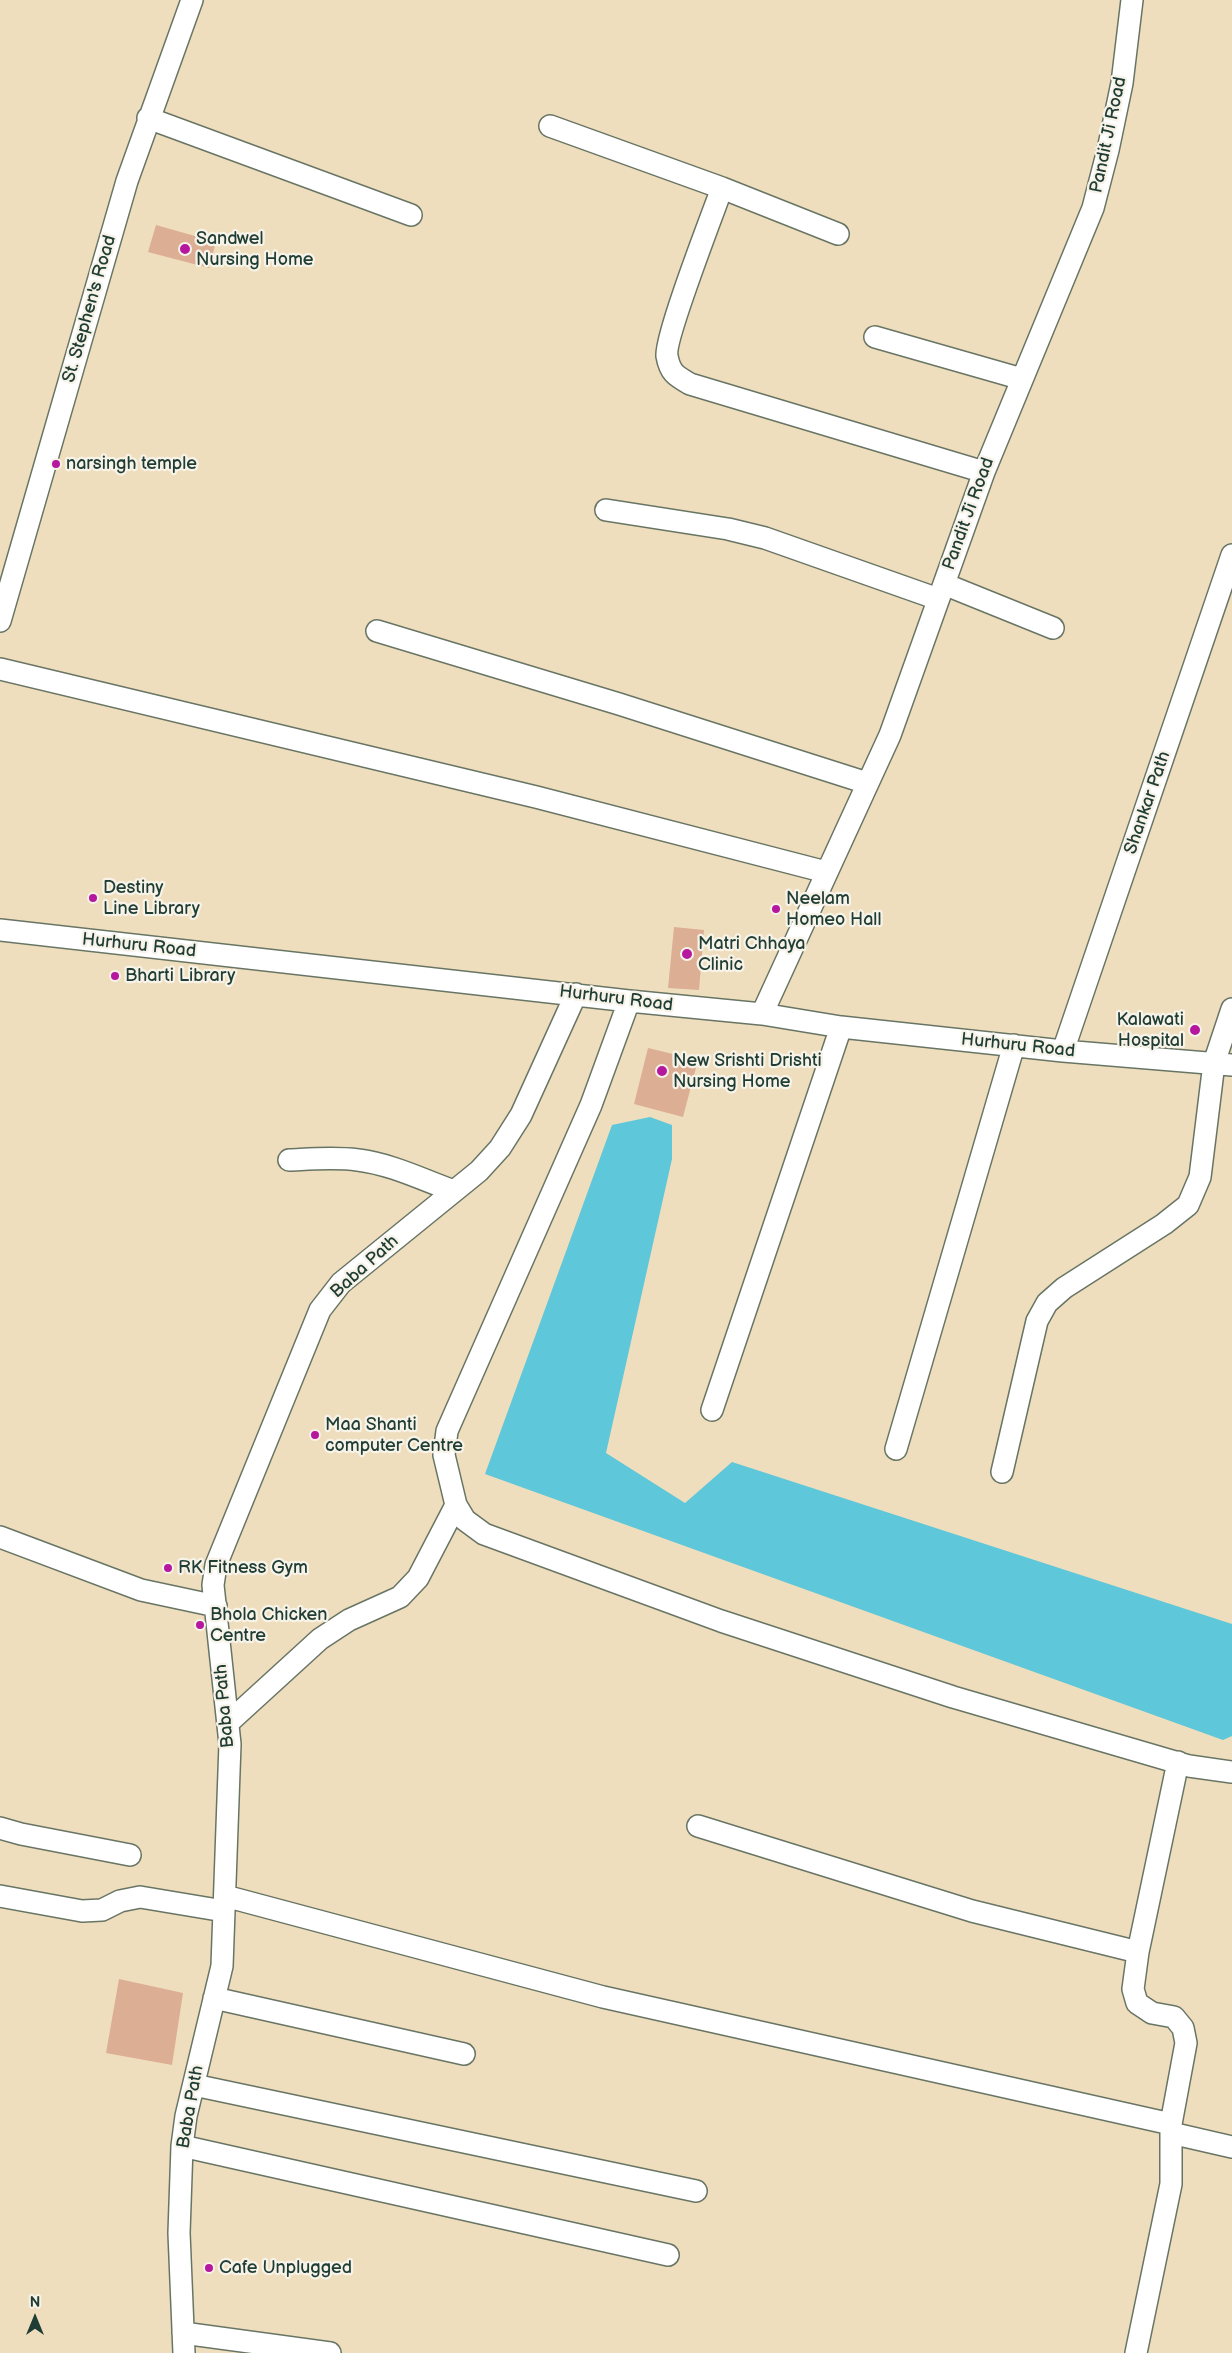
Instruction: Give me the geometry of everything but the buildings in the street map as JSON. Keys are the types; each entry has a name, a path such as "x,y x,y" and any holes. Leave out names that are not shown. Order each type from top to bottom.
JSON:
{"street":[{"name":"St. Stephen's Road","path":"0,621 127,181 148,118 192,0"},
{"name":"Pandit Ji Road","path":"762,1014 890,735 984,472 1093,208 1108,150 1122,82 1132,0"},
{"path":"148,118 411,215"},
{"path":"550,126 722,188 838,234"},
{"path":"722,188 671,335 666,354 673,374 690,384 984,472"},
{"path":"875,337 1022,379"},
{"path":"606,510 728,529 765,538 941,591 1053,628"},
{"name":"Shankar Path","path":"1064,1051 1232,555"},
{"path":"377,631 619,704 868,783"},
{"path":"0,669 527,795 826,872"},
{"name":"Hurhuru Road","path":"0,930 576,994 629,1002 762,1014 841,1027 1064,1051 1223,1064"},
{"name":"Baba Path","path":"183,2343 179,2233 182,2146 186,2116 222,1966 230,1744 213,1585 216,1565 320,1310 341,1283 479,1171 500,1148 515,1123 576,994"},
{"path":"629,1002 591,1105 447,1431 444,1456 456,1505 465,1520 484,1534 721,1621 953,1697 1178,1762 1218,1771 1232,1772"},
{"path":"1002,1472 1037,1321 1047,1303 1064,1288 1164,1224 1188,1205 1200,1177 1223,1064 1232,1008"},
{"path":"712,1410 841,1027"},
{"path":"896,1449 1014,1045"},
{"path":"289,1160 333,1158 360,1160 454,1191"},
{"path":"228,1723 320,1639 349,1620 400,1597 418,1578 456,1505"},
{"path":"0,1538 134,1588 216,1606"},
{"path":"1143,2349 1171,2184 1171,2128 1186,2042 1183,2028 1174,2017 1152,2012 1137,2003 1133,1989 1138,1952 1178,1762"},
{"path":"698,1826 972,1911 1138,1952"},
{"path":"0,1828 21,1834 130,1854"},
{"path":"0,1896 82,1911 102,1910 120,1901 140,1897 224,1903 604,1997 1171,2128 1232,2147"},
{"path":"214,1998 464,2054"},
{"path":"194,2085 696,2191"},
{"path":"182,2146 668,2254"},
{"path":"183,2343 330,2353"}],"water":[{"path":"650,1117 672,1125 672,1159 606,1453 685,1503 732,1462 1232,1624 1232,1736 1223,1740 485,1474 612,1125"}],"place":[{"name":"Sandwel Nursing Home","path":"185,249"},
{"name":"narsingh temple","path":"56,464"},
{"name":"Destiny Line Library","path":"93,898"},
{"name":"Neelam Homeo Hall","path":"776,909"},
{"name":"Matri Chhaya Clinic","path":"687,954"},
{"name":"Bharti Library","path":"115,976"},
{"name":"Kalawati Hospital","path":"1195,1030"},
{"name":"New Srishti Drishti Nursing Home","path":"662,1071"},
{"name":"Maa Shanti computer Centre","path":"315,1435"},
{"name":"RK Fitness Gym","path":"168,1568"},
{"name":"Bhola Chicken Centre","path":"200,1625"},
{"name":"Cafe Unplugged","path":"209,2268"}]}
